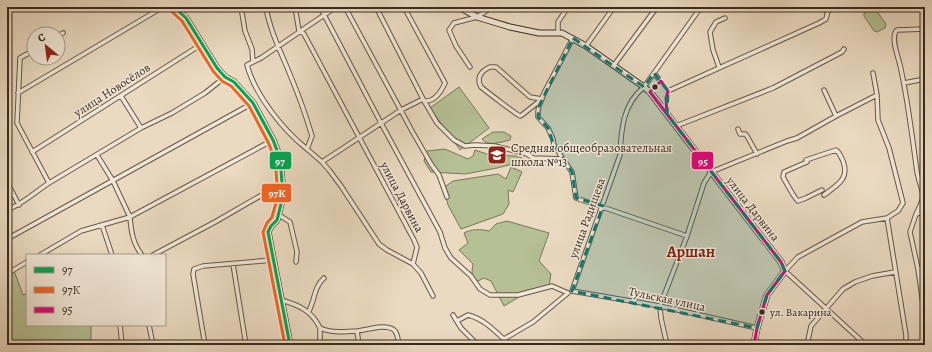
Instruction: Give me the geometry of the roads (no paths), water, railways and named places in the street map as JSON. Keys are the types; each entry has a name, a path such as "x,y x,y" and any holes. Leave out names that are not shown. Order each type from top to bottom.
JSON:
{"street":[{"path":"18,93 163,7"},
{"path":"174,7 186,18 217,68 225,77 234,82 253,103 273,140 280,158 282,183 281,204 277,220 269,229 273,260 290,345"},
{"path":"241,7 245,31 252,49 253,62"},
{"path":"266,7 273,35 294,84 312,136 307,149"},
{"name":"улица Дарвина","path":"295,7 299,31 304,34 414,240 417,247 413,264"},
{"name":"улица Дарвина","path":"320,7 440,232 445,248 451,258 468,273 480,289 490,295 518,295 552,286 570,292"},
{"path":"336,7 247,65 249,75 259,94 294,139 322,162 341,186 379,244 413,264 421,273 433,296"},
{"path":"345,7 431,164 439,175 446,197"},
{"path":"376,7 424,100 437,122 454,140 465,146 495,146 527,154 533,158 563,158"},
{"path":"322,162 401,110 424,100 428,101 438,96 445,83 404,7"},
{"name":"улица Дарвина","path":"459,7 477,17 510,26 539,32 562,33 586,46 644,87 650,92 781,262 785,271 866,345"},
{"path":"470,68 456,46 449,30 452,24 477,17 492,7"},
{"path":"558,33 558,22 568,7"},
{"path":"586,46 614,7"},
{"path":"614,65 657,7"},
{"name":"улица Радищева","path":"570,292 603,206 620,155 621,136 627,108 638,92 644,87 701,7"},
{"path":"820,7 828,12"},
{"path":"667,114 666,98 668,91 819,23 826,19 829,7"},
{"path":"719,67 713,50 710,32 716,22 725,18"},
{"path":"925,29 897,30 895,33 895,43 904,83 918,180 922,187 924,197 910,232 918,269 925,318"},
{"path":"573,38 542,99 539,106 538,117 548,128 554,141 554,145 572,172 576,198 603,206 686,236"},
{"name":"улица Новосёлов","path":"32,152 202,44"},
{"path":"676,126 773,88 842,52 844,49"},
{"path":"26,55 20,58 17,124 50,183"},
{"path":"492,66 496,67 530,96 542,99 520,116 481,87 478,79 486,68 492,66"},
{"path":"654,73 668,91"},
{"path":"754,345 757,328 767,295 785,271 798,257 862,222 887,218 898,212 903,203 889,148 878,120 877,95 873,73"},
{"path":"7,210 19,205 31,195 50,183 141,128 172,113 205,93 225,77"},
{"path":"904,83 925,79"},
{"path":"824,90 836,116"},
{"path":"688,345 667,345 660,306 699,196 704,183 711,172 797,138 877,95"},
{"path":"121,96 141,128"},
{"path":"7,240 253,103"},
{"path":"738,129 740,134 745,134 747,136 757,154"},
{"path":"42,254 81,232 130,217 273,140"},
{"path":"822,190 798,201 795,199 791,189 783,177 784,172 836,150 845,166 846,173 836,186 824,194"},
{"path":"97,155 113,181 130,217 134,242 141,254"},
{"path":"7,182 19,205"},
{"path":"155,254 267,192"},
{"path":"916,214 925,212"},
{"path":"279,215 290,222 297,252 296,262"},
{"path":"887,218 906,335 906,341 903,345"},
{"path":"102,225 112,254"},
{"path":"205,345 193,274 194,269 203,266 273,260"},
{"path":"10,272 26,263"},
{"path":"233,264 246,345"},
{"path":"918,269 925,268"},
{"path":"807,345 811,326 843,289 855,282 872,276 895,272"},
{"path":"308,311 314,302 317,284 324,278"},
{"path":"504,339 533,322 570,292"},
{"name":"Тульская улица","path":"570,292 660,306 757,328"},
{"path":"281,300 292,303 308,311 314,317 320,328 320,345"},
{"path":"453,315 461,328 478,345"},
{"path":"458,321 462,317 468,315 475,317 486,323 510,345"},
{"path":"120,326 122,345"},
{"path":"150,326 152,345"},
{"path":"320,328 330,331 357,331 381,327 393,329 396,332 398,345"},
{"path":"357,331 359,345"}],"place":[{"name":"Средняя общеобразовательная школа №13","path":"497,155"},
{"name":"ул. Вакарина","path":"762,312"}],"district":[{"name":"Аршан","path":"691,251"}]}
